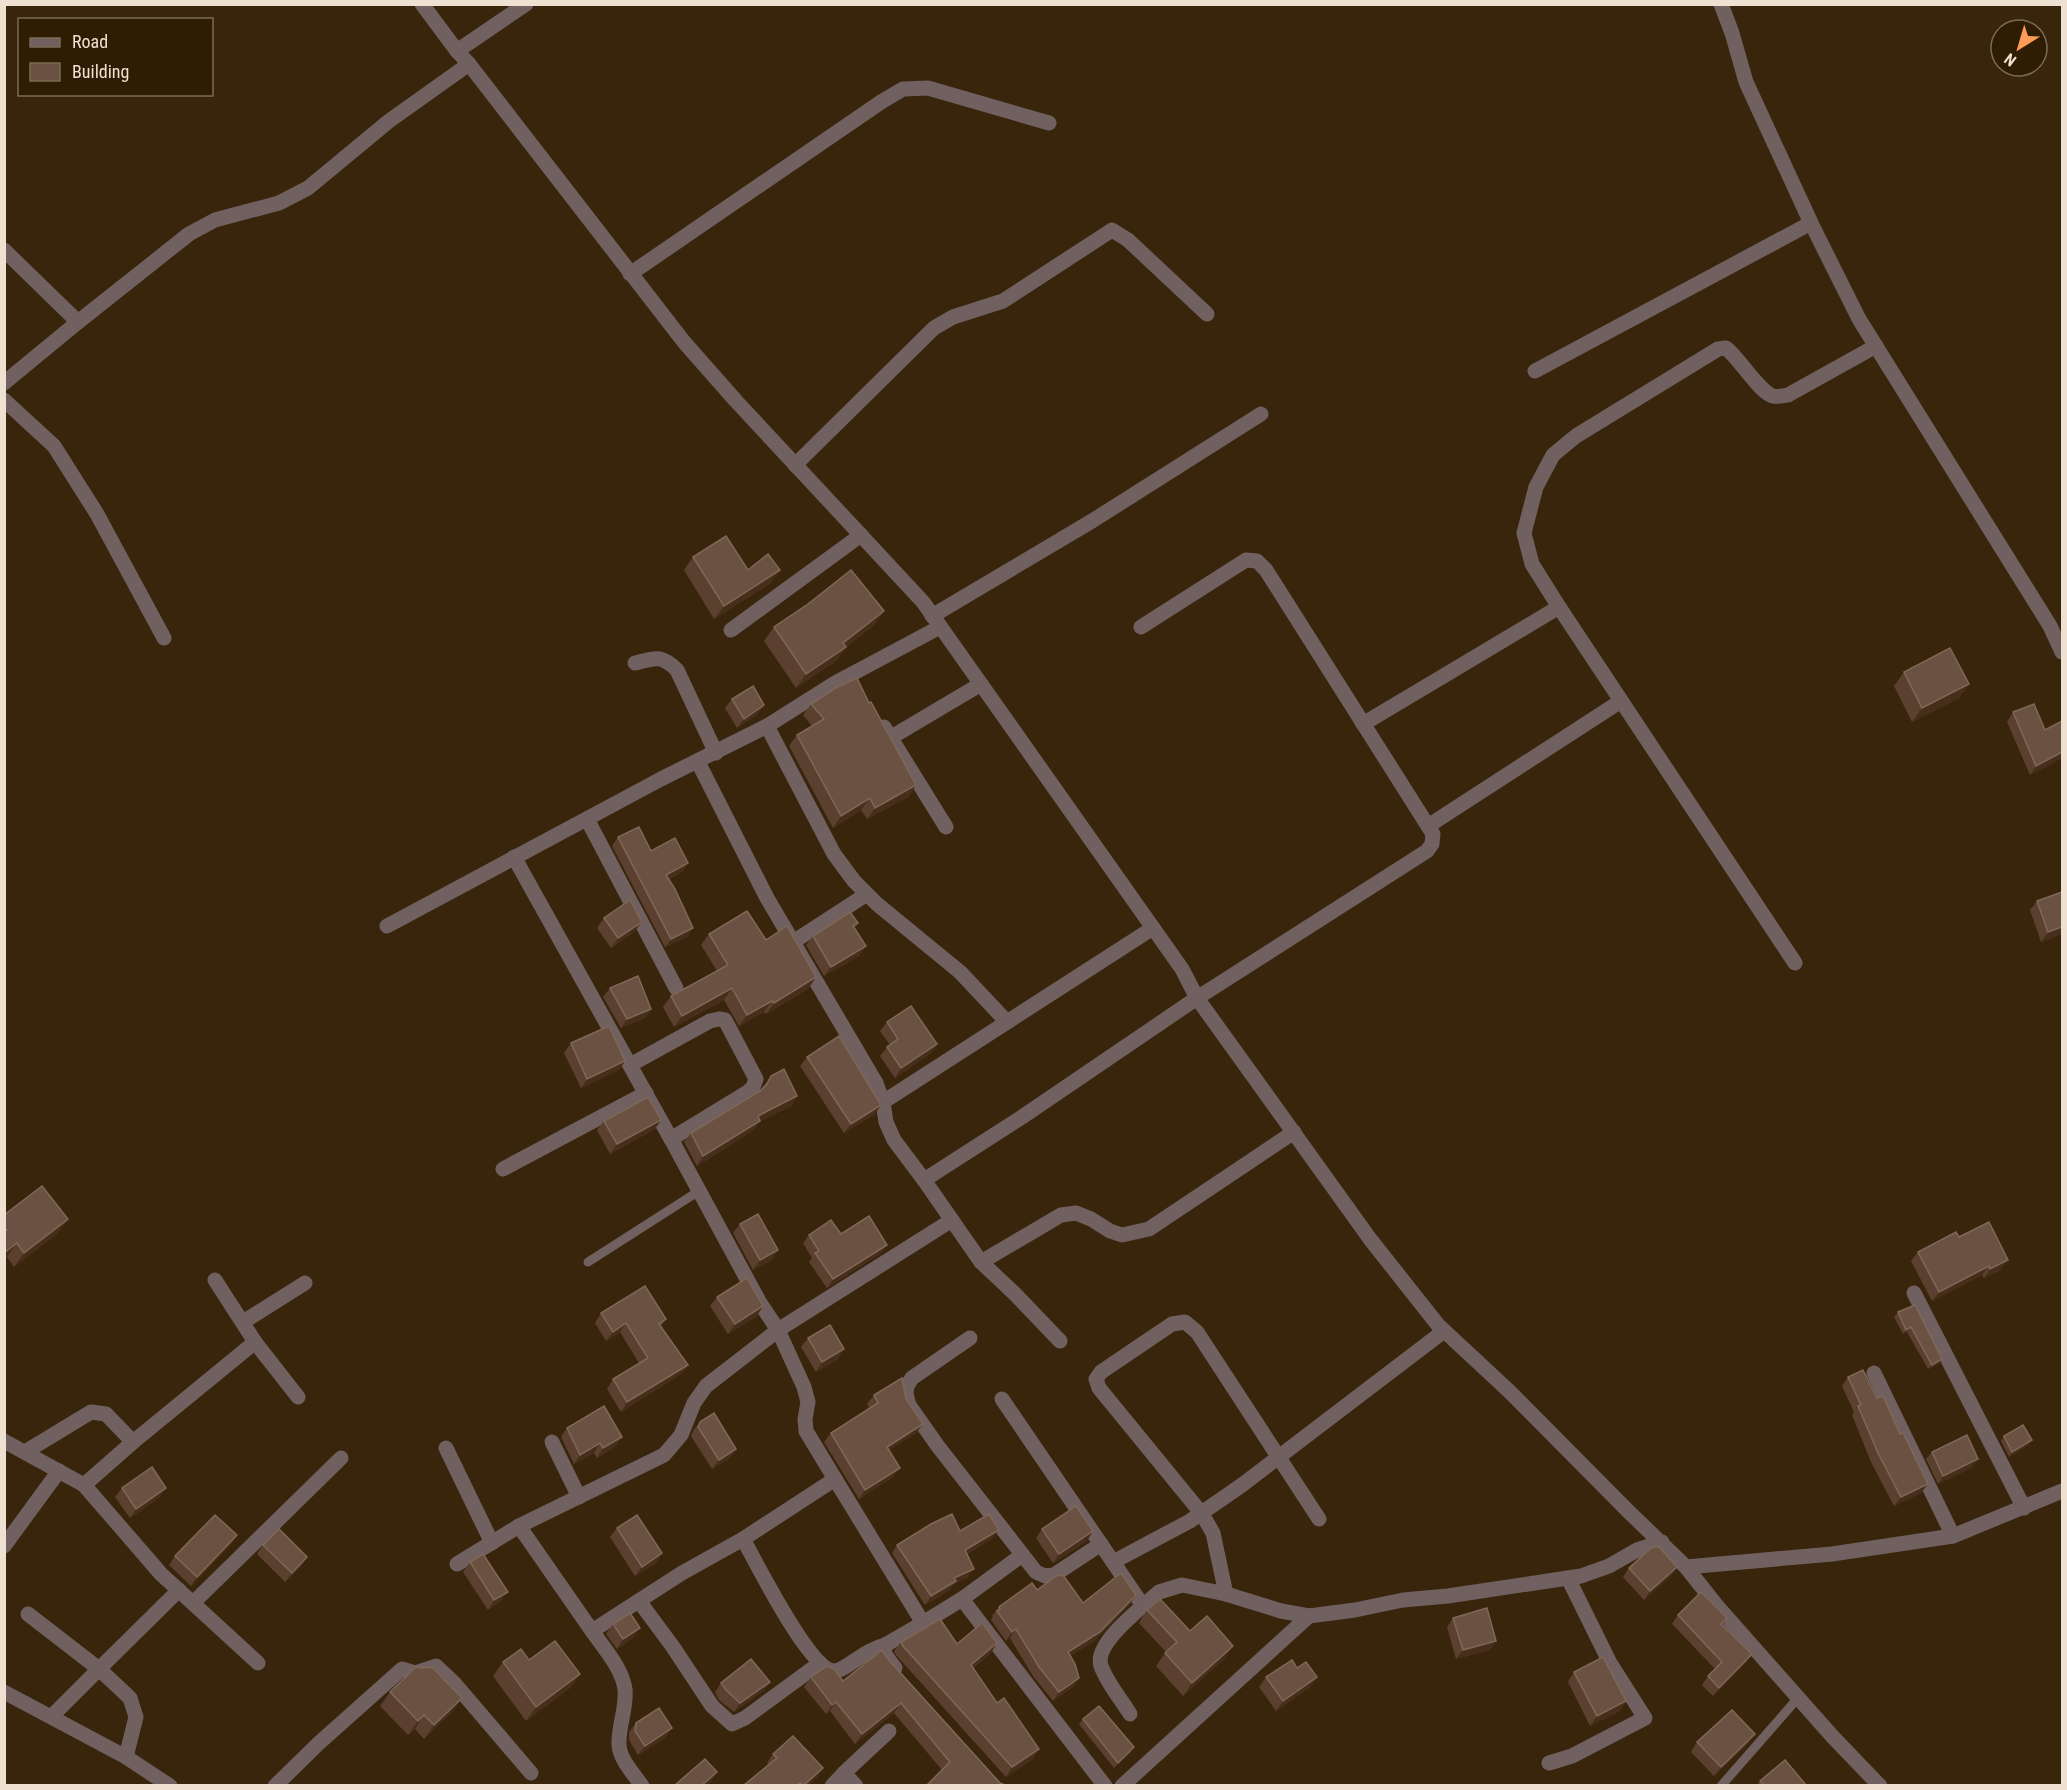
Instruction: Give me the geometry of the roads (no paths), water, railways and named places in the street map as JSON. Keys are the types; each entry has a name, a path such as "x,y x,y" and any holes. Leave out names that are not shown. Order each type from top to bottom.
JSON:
{"street":[{"path":"422,4 574,197 630,274 736,401 923,602 1182,969 1197,999 1370,1239 1444,1331 1510,1392 1628,1511 1662,1542 1798,1698 1880,1785"},
{"path":"457,51 526,4"},
{"path":"1721,4 1746,82 1811,223 1859,319 2050,626 2062,652"},
{"path":"4,383 189,234 215,220 279,203 308,188 389,121 469,64"},
{"path":"630,274 880,102 903,89 927,88 1049,123"},
{"path":"1535,371 1811,223"},
{"path":"795,465 934,328 953,317 1004,301 1112,231 1128,240 1207,314"},
{"path":"4,250 78,322"},
{"path":"1795,963 1559,607 1532,564 1524,532 1536,487 1553,455 1576,436 1718,348 1726,348 1734,353 1765,392 1775,397 1788,395 1876,346"},
{"path":"4,400 54,446 97,514 164,638"},
{"path":"387,926 767,726 1261,414"},
{"path":"731,630 861,535"},
{"path":"924,1180 1426,851 1432,844 1433,834 1266,570 1257,561 1246,560 1142,627"},
{"path":"1363,724 1559,607"},
{"path":"634,663 658,657 669,661 677,669 716,753"},
{"path":"890,738 981,684"},
{"path":"1428,826 1621,701"},
{"path":"878,718 946,827"},
{"path":"767,726 834,854 854,881 960,972 1007,1022"},
{"path":"698,762 767,898 876,1083 883,1102 886,1122 894,1140 981,1262 1060,1341"},
{"path":"587,819 676,988"},
{"path":"514,858 646,1093 760,1303 778,1330 804,1387 808,1402 805,1419 806,1431 922,1623"},
{"path":"794,942 867,894"},
{"path":"883,1102 1153,928"},
{"path":"630,1065 710,1021 725,1020 756,1079 753,1087 671,1139"},
{"path":"503,1169 646,1093"},
{"path":"981,1262 1061,1215 1076,1213 1122,1235 1149,1229 1294,1132"},
{"path":"458,1564 519,1526 664,1455 681,1435 694,1403 706,1386 778,1330 952,1220"},
{"path":"215,1280 255,1342 298,1397"},
{"path":"243,1322 305,1283"},
{"path":"1914,1293 2024,1508"},
{"path":"1226,1594 1213,1533 1202,1514 1099,1388 1096,1379 1111,1364 1172,1324 1185,1323 1197,1332 1319,1519"},
{"path":"1113,1562 1202,1514 1444,1331"},
{"path":"970,1338 912,1378 907,1386 906,1394 909,1405 937,1445 1036,1572 1045,1576 1054,1575 1101,1544"},
{"path":"84,1485 255,1342"},
{"path":"1874,1373 1953,1536"},
{"path":"1002,1400 1143,1606"},
{"path":"25,1452 91,1412 106,1414 133,1442"},
{"path":"4,1441 84,1485 161,1574 258,1663"},
{"path":"552,1442 579,1497"},
{"path":"446,1448 492,1543"},
{"path":"193,1603 341,1458"},
{"path":"4,1546 59,1471"},
{"path":"592,1631 682,1573 743,1539 835,1479"},
{"path":"1686,1567 1832,1554 1953,1536 2062,1491"},
{"path":"519,1526 620,1673 625,1688 625,1704 619,1746 624,1762 642,1785"},
{"path":"743,1539 785,1618 820,1663 835,1671 887,1644 962,1599 1022,1555"},
{"path":"1130,1714 1100,1664 1102,1650 1110,1636 1143,1606 1160,1592 1182,1584 1226,1594 1281,1611 1309,1616 1581,1576 1609,1566 1637,1550 1662,1542"},
{"path":"1549,1763 1572,1756 1645,1718 1610,1664 1568,1578"},
{"path":"52,1716 179,1590"},
{"path":"962,1599 1105,1785"},
{"path":"639,1601 673,1647 711,1706 732,1724 745,1718 820,1663"},
{"path":"28,1614 99,1669 130,1698 136,1717 126,1757"},
{"path":"1122,1785 1309,1616"},
{"path":"887,1644 883,1652 903,1677"},
{"path":"275,1785 402,1669 415,1673 436,1666 455,1684 531,1773"},
{"path":"4,1692 126,1757 170,1785"},
{"path":"832,1785 890,1731"},
{"path":"844,1773 856,1785"}],"lane":[{"path":"588,1262 699,1191"},
{"path":"1721,1785 1798,1698"}]}
